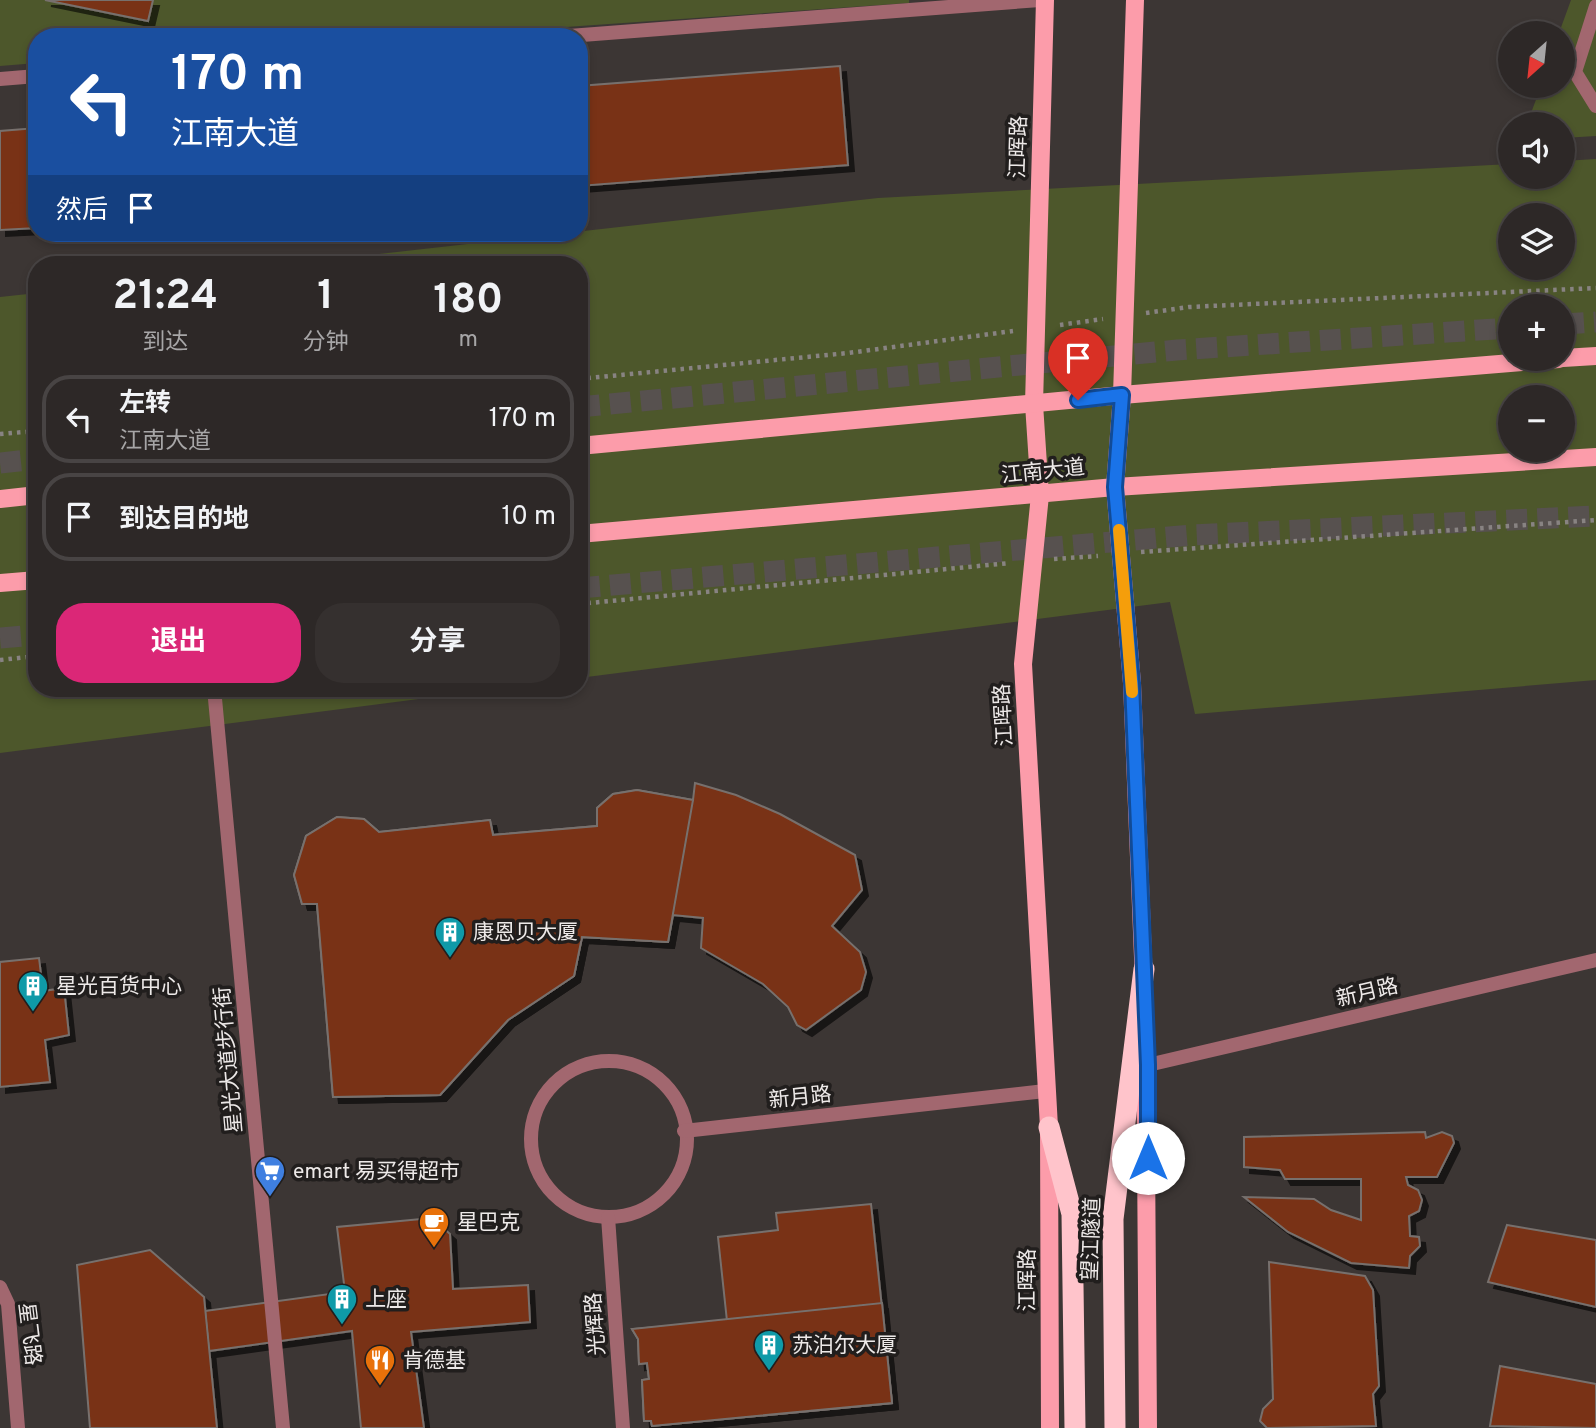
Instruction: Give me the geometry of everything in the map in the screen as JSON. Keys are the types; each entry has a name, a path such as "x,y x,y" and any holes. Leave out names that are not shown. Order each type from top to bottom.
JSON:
{"highway":[{"name":"望江隧道","path":"1115,1428 1113,1219 1144,969"},
{"name":"望江隧道","path":"1049,1127 1072,1214 1075,1428"}],"main road":[{"name":"江晖路","path":"1043,0 1034,404 1040,495 1023,664 1049,1127 1050,1428"},
{"path":"1135,0 1122,395 1115,487 1132,683 1148,1065 1148,1428"},
{"path":"1575,358 1596,356"},
{"path":"588,445 1122,395 1498,364"},
{"name":"江南大道","path":"588,533 1115,487 1596,457"},
{"path":"0,499 28,496"},
{"path":"0,583 28,581"}],"street":[{"path":"588,35 1043,0"},
{"path":"1596,6 1575,72 1596,106"},
{"path":"0,79 28,77"},
{"name":"星光大道步行街","path":"215,697 283,1428"},
{"name":"新月路","path":"1148,1065 1596,960"},
{"path":"603,1060 627,1062 649,1072 668,1087 682,1107 686,1157 676,1181 658,1201 634,1213 608,1217 582,1212 559,1198 542,1178 532,1153 532,1127 540,1101 557,1080 579,1067 603,1060"},
{"name":"新月路","path":"684,1131 1045,1091"},
{"name":"光辉路","path":"608,1217 623,1428"},
{"name":"星飞路","path":"0,1287 8,1304 18,1428"}],"path":[{"path":"588,378 848,353 1189,307 1596,288"},
{"path":"0,435 28,432"},
{"path":"588,603 1034,561 1596,520"},
{"path":"0,660 28,657"}],"green space":[{"path":"0,0 909,0 909,3 552,28 28,28 28,64 0,66"},
{"path":"1571,0 1596,0 1596,136 1575,137 1575,112 1531,112 1537,98 1575,98 1575,21 1563,21"},
{"path":"1596,159 1596,680 1195,714 1170,602 588,677 588,256 361,256 486,242 588,242 588,231 878,198 1498,165 1498,189 1575,189 1575,160"},
{"path":"28,294 28,697 434,697 0,753 0,297"}],"building":[{"path":"45,0 153,0 148,21"},
{"path":"840,66 848,165 588,185 588,85"},
{"path":"28,129 28,228 0,230 0,131"},
{"name":"康恩贝大厦","path":"695,783 736,795 780,814 855,855 862,890 832,926 860,952 866,972 861,990 806,1030 797,1025 788,1007 763,984 701,948 703,918 673,915 668,942 582,937 574,976 508,1020 440,1095 333,1097 317,904 302,904 294,875 306,836 337,817 364,819 379,832 490,820 493,835 597,826 597,808 613,794 637,790 693,800"},
{"name":"康恩贝大厦","path":"637,790 693,800 668,942 582,937 574,976 508,1020 440,1095 333,1097 317,904 302,904 294,875 306,836 337,817 364,819 379,832 490,820 493,835 597,826 597,808 613,794"},
{"name":"星光百货中心","path":"39,958 43,991 64,988 69,1035 45,1040 50,1082 0,1087 0,962"},
{"path":"1425,1132 1426,1138 1442,1132 1452,1136 1454,1143 1437,1177 1406,1177 1408,1185 1418,1190 1422,1200 1419,1211 1409,1216 1410,1236 1419,1237 1420,1246 1410,1256 1409,1268 1351,1263 1288,1232 1244,1197 1314,1199 1331,1210 1361,1220 1361,1179 1285,1179 1280,1170 1244,1167 1244,1137"},
{"name":"苏泊尔大厦","path":"871,1204 892,1403 652,1426 651,1421 644,1421 642,1380 649,1379 647,1363 639,1364 638,1339 632,1329 727,1321 718,1237 778,1230 776,1213"},
{"name":"上座","path":"432,1218 450,1234 453,1289 528,1285 530,1322 411,1332 424,1428 361,1428 352,1331 209,1351 205,1311 345,1292 337,1227"},
{"path":"1507,1225 1596,1240 1596,1307 1488,1282"},
{"path":"150,1250 204,1297 217,1428 90,1428 77,1265"},
{"path":"1269,1262 1365,1276 1373,1290 1379,1386 1373,1394 1376,1426 1267,1428 1260,1421 1263,1409 1273,1399"},
{"name":"苏泊尔大厦","path":"882,1303 892,1403 652,1426 651,1421 644,1421 642,1380 649,1379 647,1363 639,1364 638,1339 632,1329"},
{"path":"1500,1366 1596,1384 1596,1428 1490,1426"}],"tunnel":[{"path":"1575,323 1596,322"},
{"path":"588,406 1177,350 1498,329"},
{"path":"0,463 28,460"},
{"path":"588,587 1192,535 1596,516"},
{"path":"0,638 28,636"}],"slow traffic":[{"path":"1119,530 1132,692"}],"place":[{"name":"康恩贝大厦","path":"450,959"},
{"name":"星光百货中心","path":"33,1013"},
{"name":"emart 易买得超市","path":"270,1198"},
{"name":"星巴克","path":"434,1249"},
{"name":"上座","path":"342,1326"},
{"name":"苏泊尔大厦","path":"769,1372"},
{"name":"肯德基","path":"380,1387"}],"route":[{"path":"1078,400 1122,395 1115,487 1132,683 1148,1065 1148,1158"}]}
